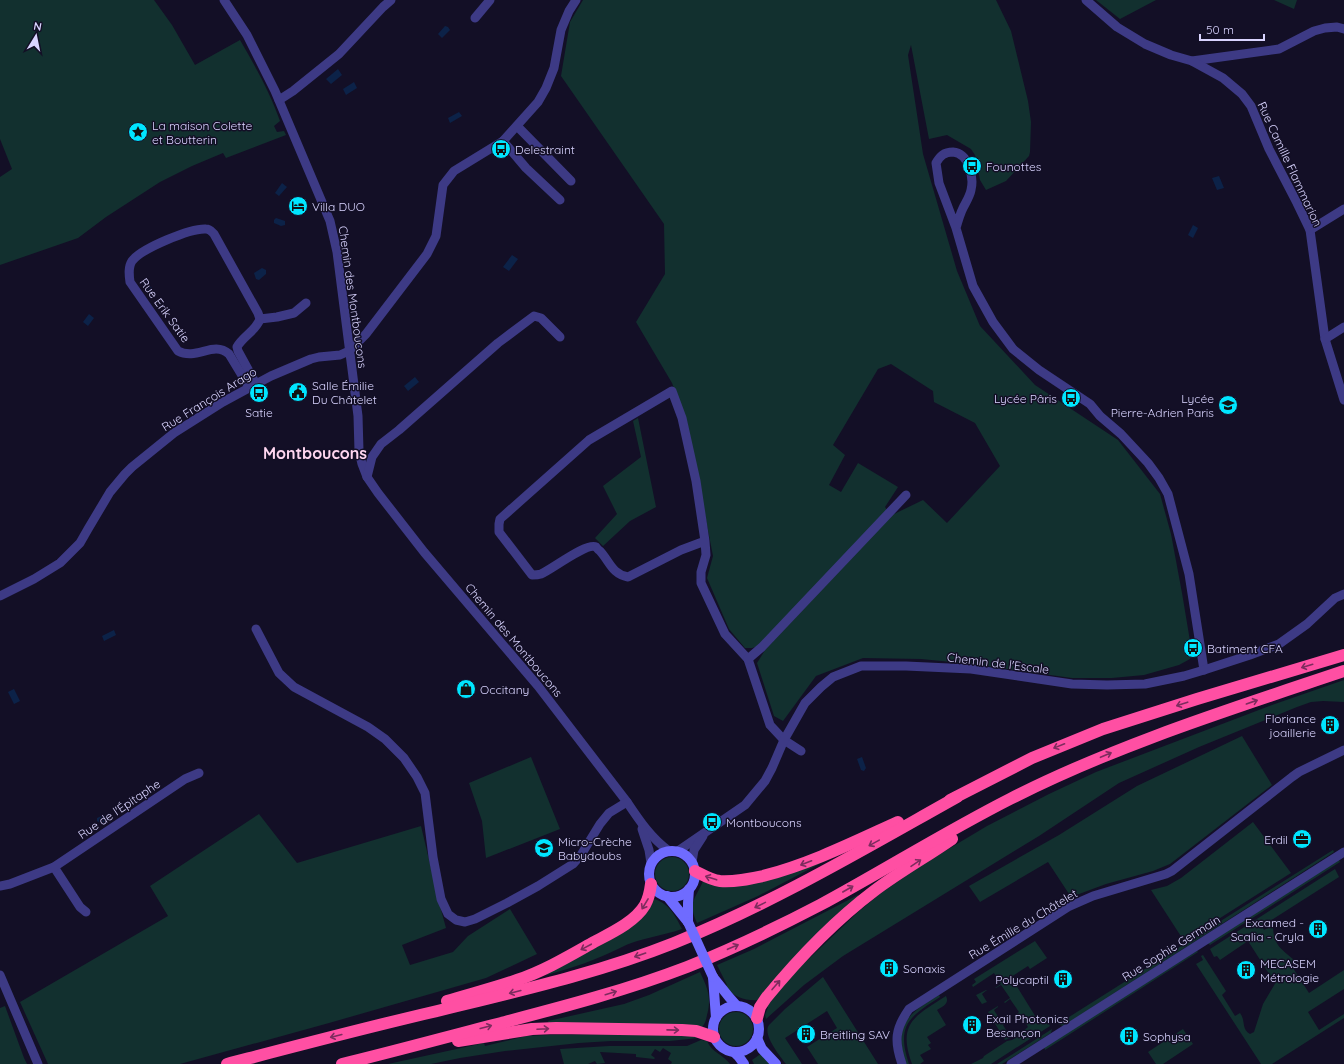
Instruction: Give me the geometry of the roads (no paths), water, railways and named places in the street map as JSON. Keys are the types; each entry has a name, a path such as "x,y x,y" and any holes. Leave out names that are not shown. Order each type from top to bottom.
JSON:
{"highway":[{"path":"227,1064 374,1026 581,976 673,943 784,893 957,797 1032,758 1103,729 1344,655"},
{"path":"342,1064 588,1000 638,985 687,967 750,940 820,905 1007,800 1068,771 1111,752 1208,717 1344,671"},
{"path":"694,866 711,879 720,881 738,880 771,874 828,854 899,821 957,797"},
{"path":"756,1018 760,1007 769,994 809,948 833,925 874,891 950,841 1007,800"},
{"path":"374,1026 416,1009 518,980 541,970 609,934 631,919 645,905 650,895 651,884"},
{"path":"380,1054 544,1028 682,1030 696,1031 714,1036"}],"street":[{"name":"Chemin des Montboucons","path":"224,0 247,35 279,100 330,222 337,252 358,416 359,451 367,477 424,552 538,686 627,802 639,822 649,850 651,863"},
{"path":"279,100 293,91 339,54 391,0"},
{"path":"475,18 490,0"},
{"path":"349,351 366,334 427,254 436,236 443,185 454,171 503,142 538,102 546,88 554,68 561,30 569,11 576,0"},
{"path":"1086,0 1116,27 1145,44 1171,55 1192,61 1279,49 1314,31 1324,28 1337,27 1344,29"},
{"name":"Rue Camille Flammarion","path":"1192,61 1223,78 1242,94 1251,106 1269,149 1310,230 1325,339 1344,400"},
{"path":"517,126 571,181"},
{"path":"503,142 526,168 560,200"},
{"path":"956,228 962,210 971,191 971,182 966,159 962,155 955,152 944,154 939,157 935,167 939,183 956,228 973,286 993,322 1013,349 1039,370 1090,404 1100,416 1121,434 1143,457 1159,478 1168,494 1189,574 1204,670"},
{"path":"1310,230 1344,209"},
{"name":"Rue Erik Satie","path":"252,385 229,354 225,351 214,349 190,355 178,351 130,282 128,272 132,261 152,246 198,229 209,229 214,234 258,312 260,319"},
{"path":"252,385 237,347 243,338 256,328 260,319 294,313 306,303"},
{"path":"367,477 372,458 381,444 498,343 534,316 541,318 560,338"},
{"path":"1325,339 1344,326"},
{"name":"Rue François Arago","path":"0,596 34,579 60,563 83,538 110,492 132,467 174,433 252,385 271,376 312,359 340,355 349,351"},
{"path":"705,541 681,550 628,577 622,576 614,571 606,557 595,546 579,551 540,574 532,575 500,532 498,524 500,519 589,440 672,391 682,418 696,481 705,541 706,555 701,572 701,584 725,634 748,659 770,725 784,740 801,751"},
{"path":"748,659 762,647 906,495"},
{"name":"Chemin de l'Escale","path":"674,851 704,833 745,805 759,789 772,768 784,740 805,703 833,677 861,666 906,666 971,669 1072,684 1107,686 1145,684 1184,676 1279,644 1307,624 1336,598 1344,594"},
{"path":"256,629 278,673 283,678 294,687 368,727 385,739 404,758 417,777 425,793 433,857 441,899 448,914 456,920 465,922 481,916 532,889 573,864 581,855 600,824 610,813 627,802"},
{"name":"Rue Émilie du Châtelet","path":"902,1064 898,1052 896,1037 900,1023 909,1009 1068,907 1093,896 1172,871 1299,772 1344,750"},
{"name":"Rue de l'Épitaphe","path":"0,886 10,884 54,867 185,779 199,774"},
{"name":"Chemin des Montboucons","path":"639,822 652,836 674,851"},
{"name":"Chemin de l'Escale","path":"694,866 694,850 704,833"},
{"path":"674,851 686,855 694,866 694,881 689,889 679,896 666,896 659,893 651,884 649,876 651,863 659,855 674,851"},
{"name":"Rue Sophie Germain","path":"1011,1064 1344,852"},
{"path":"54,867 80,907 86,912"},
{"path":"688,922 689,889"},
{"path":"666,896 688,922 713,977 738,1006"},
{"path":"0,975 3,989 38,1064"},
{"path":"713,977 716,1018 713,1029 714,1036 720,1046 727,1050 740,1052 748,1049 757,1038 759,1030 756,1018 749,1009 738,1006 730,1006 723,1010 716,1018"},
{"path":"757,1038 762,1049 776,1064"},
{"path":"734,1052 744,1064"}],"water":[{"path":"445,26 450,30 442,38 438,34"},
{"path":"338,69 342,75 331,84 326,79"},
{"path":"354,82 357,88 346,95 343,89"},
{"path":"459,112 462,116 450,123 448,118"},
{"path":"1219,176 1224,188 1217,190 1212,178"},
{"path":"282,183 287,187 279,196 275,193"},
{"path":"276,218 285,221 285,225 281,226 274,223"},
{"path":"1193,225 1198,228 1193,238 1188,235"},
{"path":"512,255 518,259 509,271 503,267"},
{"path":"262,268 266,270 266,274 259,280 256,279 254,273"},
{"path":"143,280 146,280 152,288 147,291 142,283"},
{"path":"89,314 94,318 88,326 83,322"},
{"path":"415,377 419,382 408,391 404,386"},
{"path":"114,630 116,635 104,641 102,636"},
{"path":"14,689 20,701 14,704 8,692"},
{"path":"862,757 866,768 864,771 861,770 857,759"},
{"path":"104,815 108,820 102,824 97,821 97,818"}],"place":[{"name":"La maison Colette et Boutterin","path":"138,132"},
{"name":"Delestraint","path":"501,149"},
{"name":"Founottes","path":"972,166"},
{"name":"Villa DUO","path":"298,206"},
{"name":"Salle Émilie Du Châtelet","path":"298,392"},
{"name":"Satie","path":"259,393"},
{"name":"Lycée Pâris","path":"1071,398"},
{"name":"Lycée Pierre-Adrien Paris","path":"1228,405"},
{"name":"Batiment CFA","path":"1193,648"},
{"name":"Occitany","path":"466,689"},
{"name":"Floriance joaillerie","path":"1330,725"},
{"name":"Montboucons","path":"712,822"},
{"name":"Erdil","path":"1302,839"},
{"name":"Micro-Crèche Babydoubs","path":"544,848"},
{"name":"Excamed - Scalia - Cryla","path":"1318,929"},
{"name":"Sonaxis","path":"889,968"},
{"name":"MECASEM Métrologie","path":"1246,970"},
{"name":"Polycaptil","path":"1063,979"},
{"name":"Exail Photonics Besançon","path":"972,1025"},
{"name":"Breitling SAV","path":"806,1034"},
{"name":"Sophysa","path":"1129,1036"}],"district":[{"name":"Montboucons","path":"315,453"}]}
